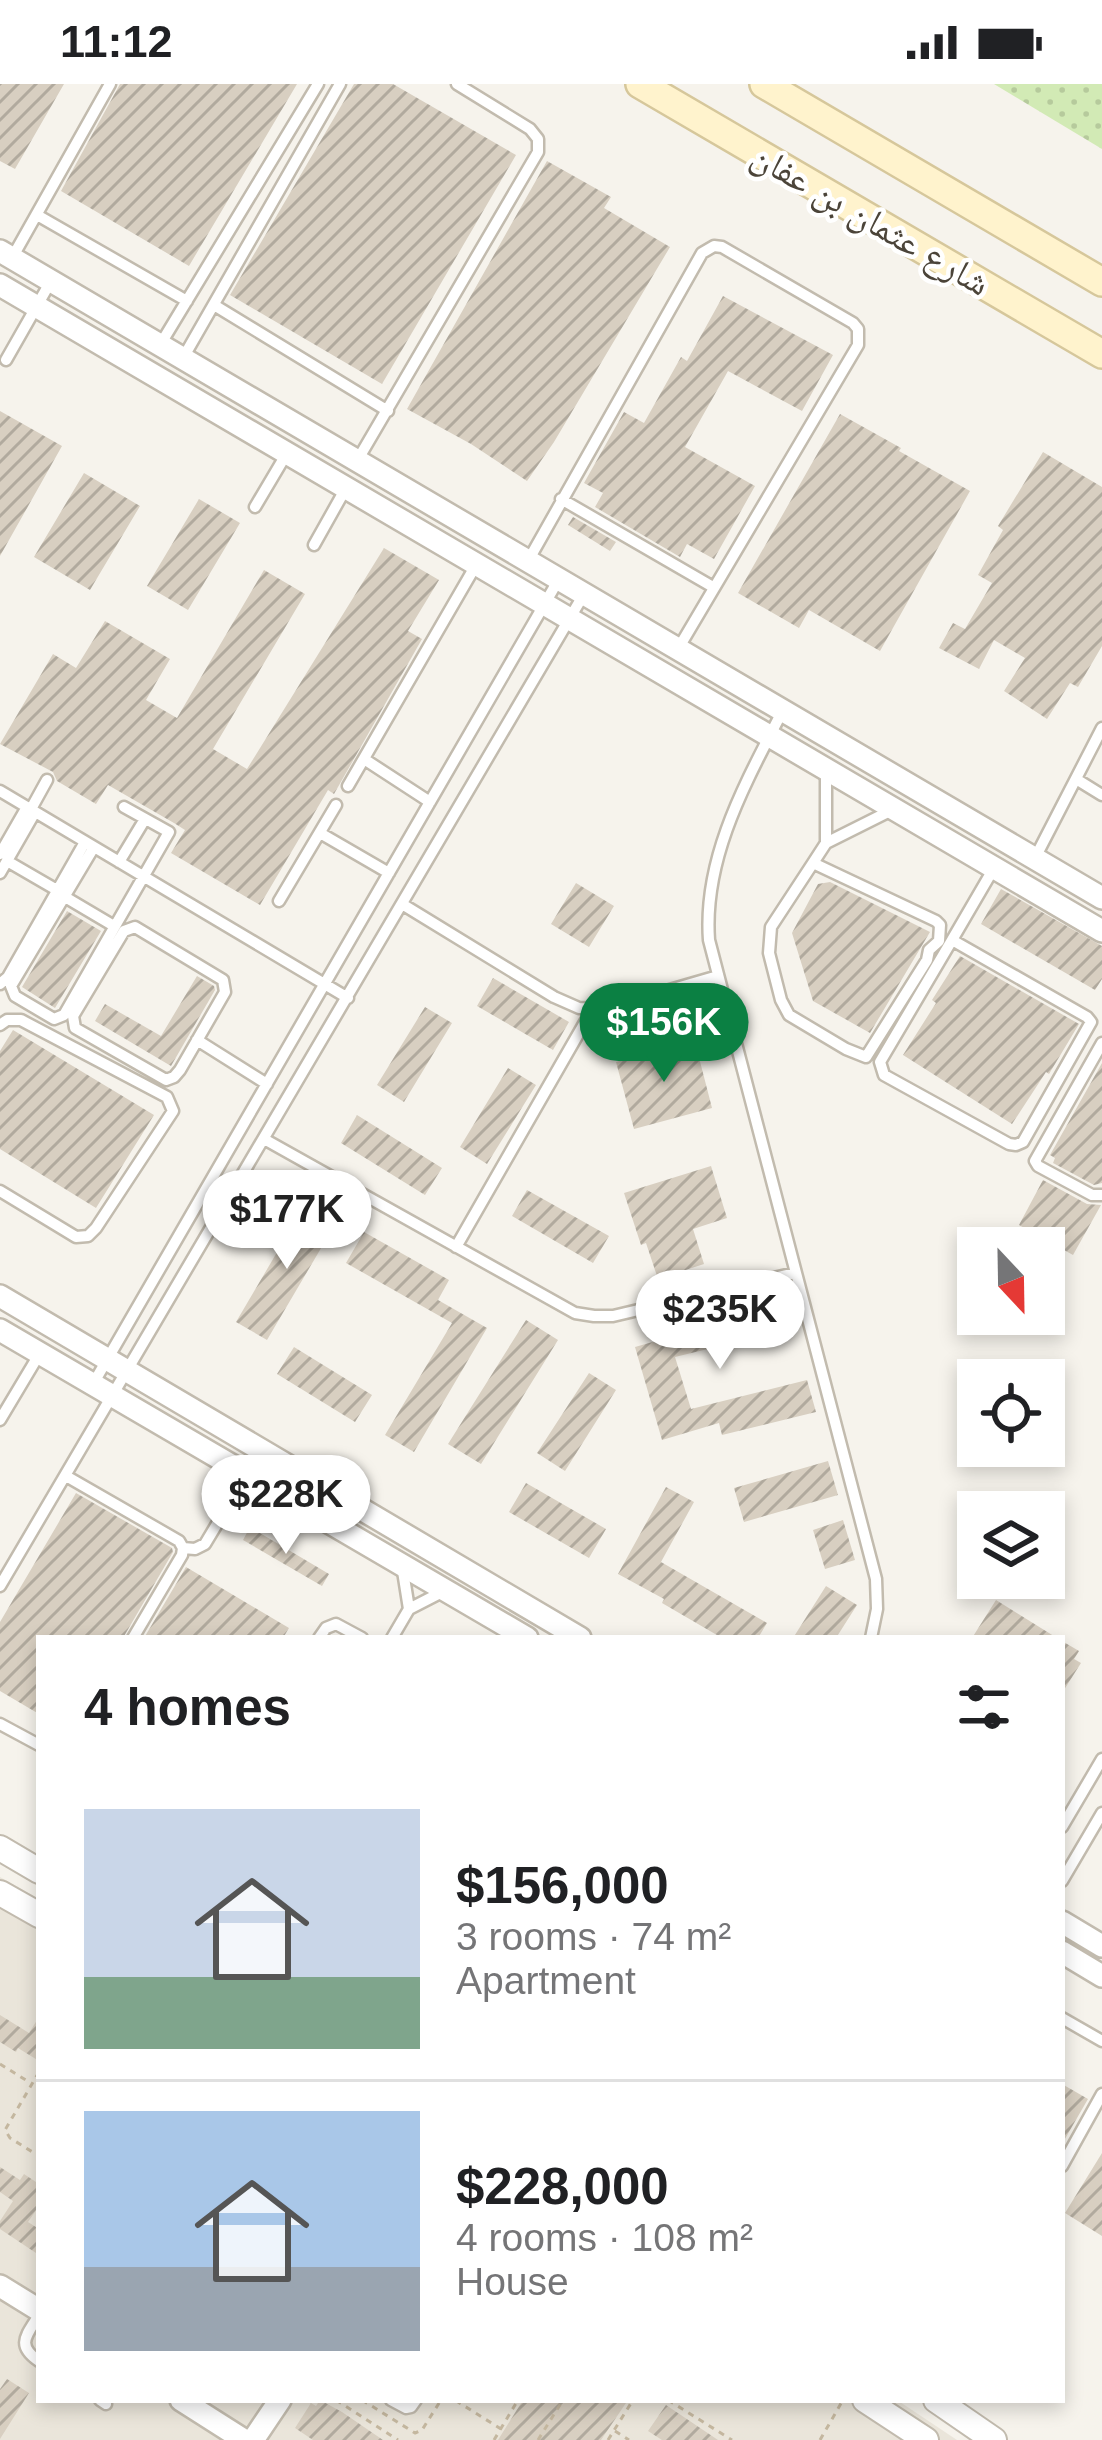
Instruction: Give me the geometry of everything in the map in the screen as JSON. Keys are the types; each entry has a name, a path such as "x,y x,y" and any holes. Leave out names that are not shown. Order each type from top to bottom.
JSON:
{"main road":[{"name":"شارع عثمان بن عفان","path":"640,84 1102,354"},
{"name":"شارع عثمان بن عفان","path":"764,84 1102,282"}],"street":[{"path":"6,254 1102,898"},
{"path":"0,285 1102,931"},
{"path":"0,1296 569,1635"},
{"path":"0,1330 522,1635"},
{"path":"0,1849 36,1868"},
{"path":"0,1893 36,1913"},
{"path":"1065,1924 1102,1946"},
{"path":"1065,1954 1102,1976"},
{"path":"0,2285 36,2310"},
{"path":"186,2403 244,2440"},
{"path":"254,2440 278,2403"},
{"path":"870,2403 926,2440"},
{"path":"940,2403 994,2440"}],"lane":[{"path":"6,254 37,215 110,84"},
{"path":"160,345 318,84"},
{"path":"183,358 340,84"},
{"path":"357,460 538,152 538,139 530,129 457,84"},
{"path":"37,215 187,301"},
{"path":"528,561 708,248 722,247 853,322 859,345 678,649"},
{"path":"6,361 51,281"},
{"path":"214,305 388,411"},
{"path":"256,507 287,453"},
{"path":"314,545 346,488"},
{"path":"561,499 713,587"},
{"path":"348,786 476,564"},
{"path":"103,1390 267,1084 559,580"},
{"path":"0,1586 66,1476 103,1390 264,1139 584,594"},
{"path":"782,710 745,784 712,874 707,910 718,976 876,1579 873,1635"},
{"path":"1035,858 1102,728"},
{"path":"364,759 430,802"},
{"path":"826,769 826,843"},
{"path":"1076,779 1102,795"},
{"path":"47,780 2,863 115,926"},
{"path":"0,791 347,998"},
{"path":"279,901 337,805"},
{"path":"89,844 11,989 51,1018 64,1015 169,832 124,807"},
{"path":"812,863 940,925 939,940 928,950 927,960 866,1058 789,1015 769,953 769,936 774,919 812,863 826,843 894,809"},
{"path":"119,862 145,819"},
{"path":"320,833 389,873"},
{"path":"952,940 1091,1022 1016,1145 880,1069 880,1063 994,868"},
{"path":"0,984 61,894"},
{"path":"402,904 578,1008 604,1009 718,976"},
{"path":"135,927 224,980 225,992 197,1040 174,1078 166,1080 75,1028 73,1016 127,928 135,927"},
{"path":"456,1247 592,1010"},
{"path":"0,1025 21,1020 167,1097 173,1111 88,1236 76,1237 0,1192"},
{"path":"197,1040 267,1084"},
{"path":"1102,1043 1035,1161 1092,1195 1102,1196"},
{"path":"264,1139 574,1313 614,1316 795,1273"},
{"path":"0,1420 40,1353"},
{"path":"183,1548 205,1544 247,1474"},
{"path":"66,1476 179,1541 183,1548 135,1635"},
{"path":"402,1565 409,1609"},
{"path":"394,1635 409,1609 446,1590"},
{"path":"322,1635 336,1624 356,1635"},
{"path":"0,1724 36,1743"},
{"path":"1065,1822 1102,1759"},
{"path":"1065,1876 1102,1813"},
{"path":"1065,2020 1102,2041"},
{"path":"1065,2161 1102,2094"},
{"path":"36,2318 24,2345 36,2359"}],"path":[{"path":"0,2064 32,2084"},
{"path":"36,2077 5,2130 36,2154"},
{"path":"341,2403 401,2440 407,2430"},
{"path":"460,2403 501,2429"},
{"path":"494,2440 516,2403"},
{"path":"538,2440 560,2403"},
{"path":"608,2440 631,2403"},
{"path":"673,2403 732,2440"},
{"path":"820,2440 841,2403"},
{"path":"614,2431 629,2440"}],"shaded area":[{"path":"0,1877 36,1897 36,2403 902,2403 957,2440 0,2440"}],"green space":[{"path":"994,84 1102,84 1102,149"}],"building":[{"path":"0,84 64,84 15,169 0,161"},
{"path":"120,84 297,84 189,266 61,191"},
{"path":"354,84 393,84 516,155 382,384 230,295"},
{"path":"547,161 611,197 604,208 670,247 527,481 407,409"},
{"path":"723,296 833,355 802,411 728,371 685,447 755,486 714,559 687,544 680,557 595,507 603,493 584,483 624,412 644,423 681,357 687,361"},
{"path":"0,411 62,446 0,556"},
{"path":"840,414 970,491 880,651 809,610 799,628 738,593"},
{"path":"1043,452 1102,487 1102,646 1078,687 1070,683 1047,719 1004,691 1025,658 994,640 979,669 939,648 953,623 965,629 992,583 978,575 1003,530 998,526"},
{"path":"84,473 140,506 90,590 34,557"},
{"path":"199,499 240,523 188,610 147,586"},
{"path":"573,517 616,542 610,551 568,525"},
{"path":"384,548 439,580 408,631 422,639 334,794 328,790 260,905 171,853 185,830 174,823 108,785 96,804 57,781 53,772 0,744 53,654 76,668 105,621 170,659 146,700 177,718 264,570 305,594 213,749 247,769"},
{"path":"830,882 930,932 870,1033 813,1001 792,933 818,884"},
{"path":"576,883 614,906 589,947 551,924"},
{"path":"1001,889 1102,946 1102,979 1095,990 981,924"},
{"path":"67,911 101,931 55,1008 22,987"},
{"path":"960,956 1079,1024 1012,1124 903,1055"},
{"path":"197,976 215,990 171,1066 95,1021 105,1004 161,1036"},
{"path":"493,978 569,1022 553,1050 477,1006"},
{"path":"425,1007 452,1023 404,1102 377,1085"},
{"path":"13,1030 154,1115 96,1208 0,1149 0,1051"},
{"path":"695,1042 712,1108 634,1129 616,1062"},
{"path":"1102,1063 1102,1183 1094,1185 1053,1163 1055,1158 1050,1155"},
{"path":"508,1068 536,1085 487,1164 460,1147"},
{"path":"357,1115 442,1168 425,1195 341,1143"},
{"path":"711,1166 727,1218 693,1229 704,1264 658,1279 624,1193"},
{"path":"1043,1180 1087,1204 1101,1205 1073,1255 1065,1251 1065,1227 1019,1225"},
{"path":"527,1190 609,1236 593,1263 512,1216"},
{"path":"306,1203 337,1221 267,1340 236,1322"},
{"path":"364,1232 449,1280 438,1300 487,1328 414,1452 385,1435 452,1323 346,1263"},
{"path":"784,1292 793,1328 675,1357 691,1409 807,1380 816,1412 722,1435 719,1423 662,1440 635,1347 691,1331 687,1316"},
{"path":"526,1320 558,1340 481,1464 448,1444"},
{"path":"294,1347 372,1395 355,1422 277,1374"},
{"path":"589,1373 616,1390 565,1471 537,1453"},
{"path":"828,1461 838,1495 744,1522 734,1488"},
{"path":"526,1483 606,1529 589,1558 509,1512"},
{"path":"666,1487 694,1502 661,1562 767,1623 760,1635 717,1635 618,1574"},
{"path":"76,1493 172,1548 125,1635 36,1635 36,1712 0,1691 0,1622"},
{"path":"843,1520 855,1560 825,1569 813,1530"},
{"path":"250,1527 329,1574 322,1586 243,1540"},
{"path":"186,1567 289,1628 285,1635 146,1635"},
{"path":"826,1586 857,1605 838,1635 795,1635"},
{"path":"996,1600 1052,1635 974,1635"},
{"path":"1065,1643 1079,1651 1074,1659 1081,1663 1065,1688"},
{"path":"0,2015 29,2033 36,2022 36,2059 0,2042"},
{"path":"1065,2086 1088,2099 1065,2139"},
{"path":"1102,2153 1102,2236 1065,2213"},
{"path":"0,2167 20,2180 24,2174 36,2182 36,2210 28,2222 36,2227 36,2253 0,2229 13,2201 0,2192"},
{"path":"7,2379 29,2393 0,2439 0,2389"},
{"path":"311,2403 326,2403 383,2440 313,2440 295,2428"},
{"path":"521,2403 626,2403 601,2440 498,2440"},
{"path":"666,2405 718,2440 662,2440 648,2431"}]}
